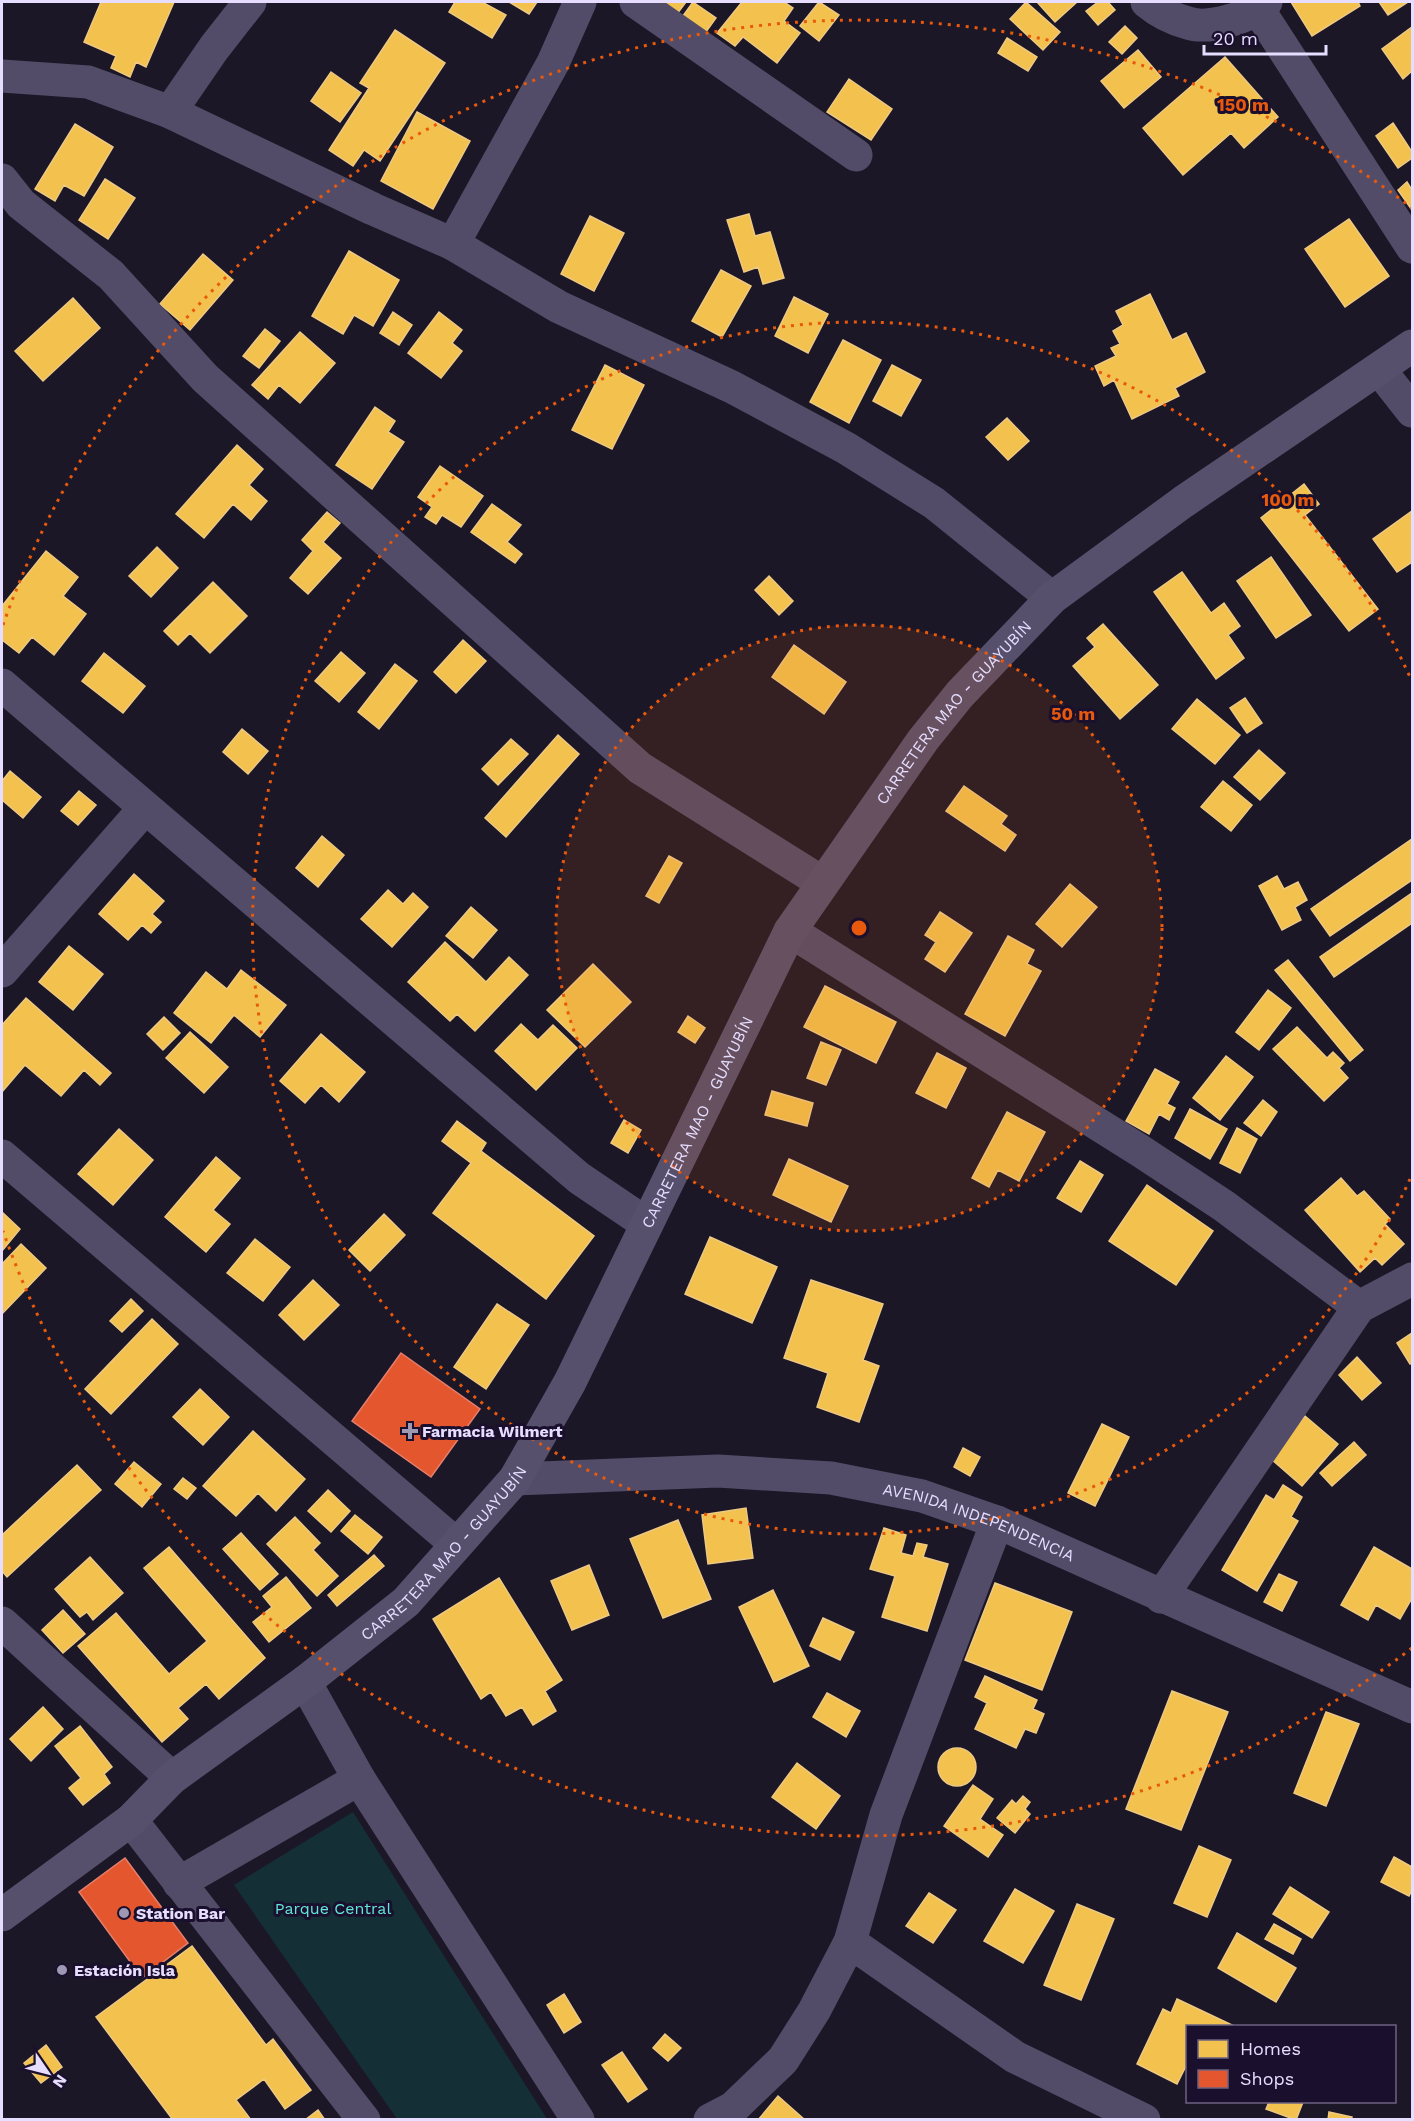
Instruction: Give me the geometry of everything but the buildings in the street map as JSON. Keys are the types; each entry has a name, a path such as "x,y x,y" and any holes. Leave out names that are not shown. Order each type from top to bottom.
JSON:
{"main road":[{"name":"CARRETERA MAO - GUAYUBÍN","path":"2,1915 131,1820 172,1778 305,1682 406,1602 515,1479 570,1382 790,931 923,740 960,694 1052,598 1183,502 1413,346"}],"street":[{"path":"170,112 214,48 250,2"},
{"path":"453,244 553,63 580,2"},
{"path":"636,2 856,155"},
{"path":"1147,2 1159,12 1190,24 1224,23 1262,5 1413,247"},
{"path":"2,76 88,82 170,112 373,209 453,244 559,307 732,387 846,448 934,503 1052,598"},
{"path":"2,180 21,204 111,275 206,378 640,768 822,882"},
{"path":"1379,369 1413,411"},
{"path":"2,685 579,1178 647,1224"},
{"path":"2,971 145,808"},
{"path":"790,931 1139,1150 1224,1206 1359,1307"},
{"path":"2,1156 456,1544"},
{"path":"1161,1597 1359,1307 1413,1279"},
{"name":"AVENIDA INDEPENDENCIA","path":"515,1479 718,1471 831,1478 922,1496 997,1522 1161,1597 1413,1707"},
{"path":"710,2120 733,2108 783,2060 814,2011 850,1942 886,1815 997,1522"},
{"path":"2,1623 172,1778"},
{"path":"305,1682 359,1779 578,2120"},
{"path":"179,1883 359,1779"},
{"path":"131,1820 364,2120"},
{"path":"850,1942 1015,2057 1144,2120"}],"green space":[{"name":"Parque Central","path":"353,1812 547,2119 397,2119 234,1885"}],"place":[{"name":"Farmacia Wilmert","path":"410,1431"},
{"name":"Station Bar","path":"124,1913"},
{"name":"Estación Isla","path":"62,1970"}]}
